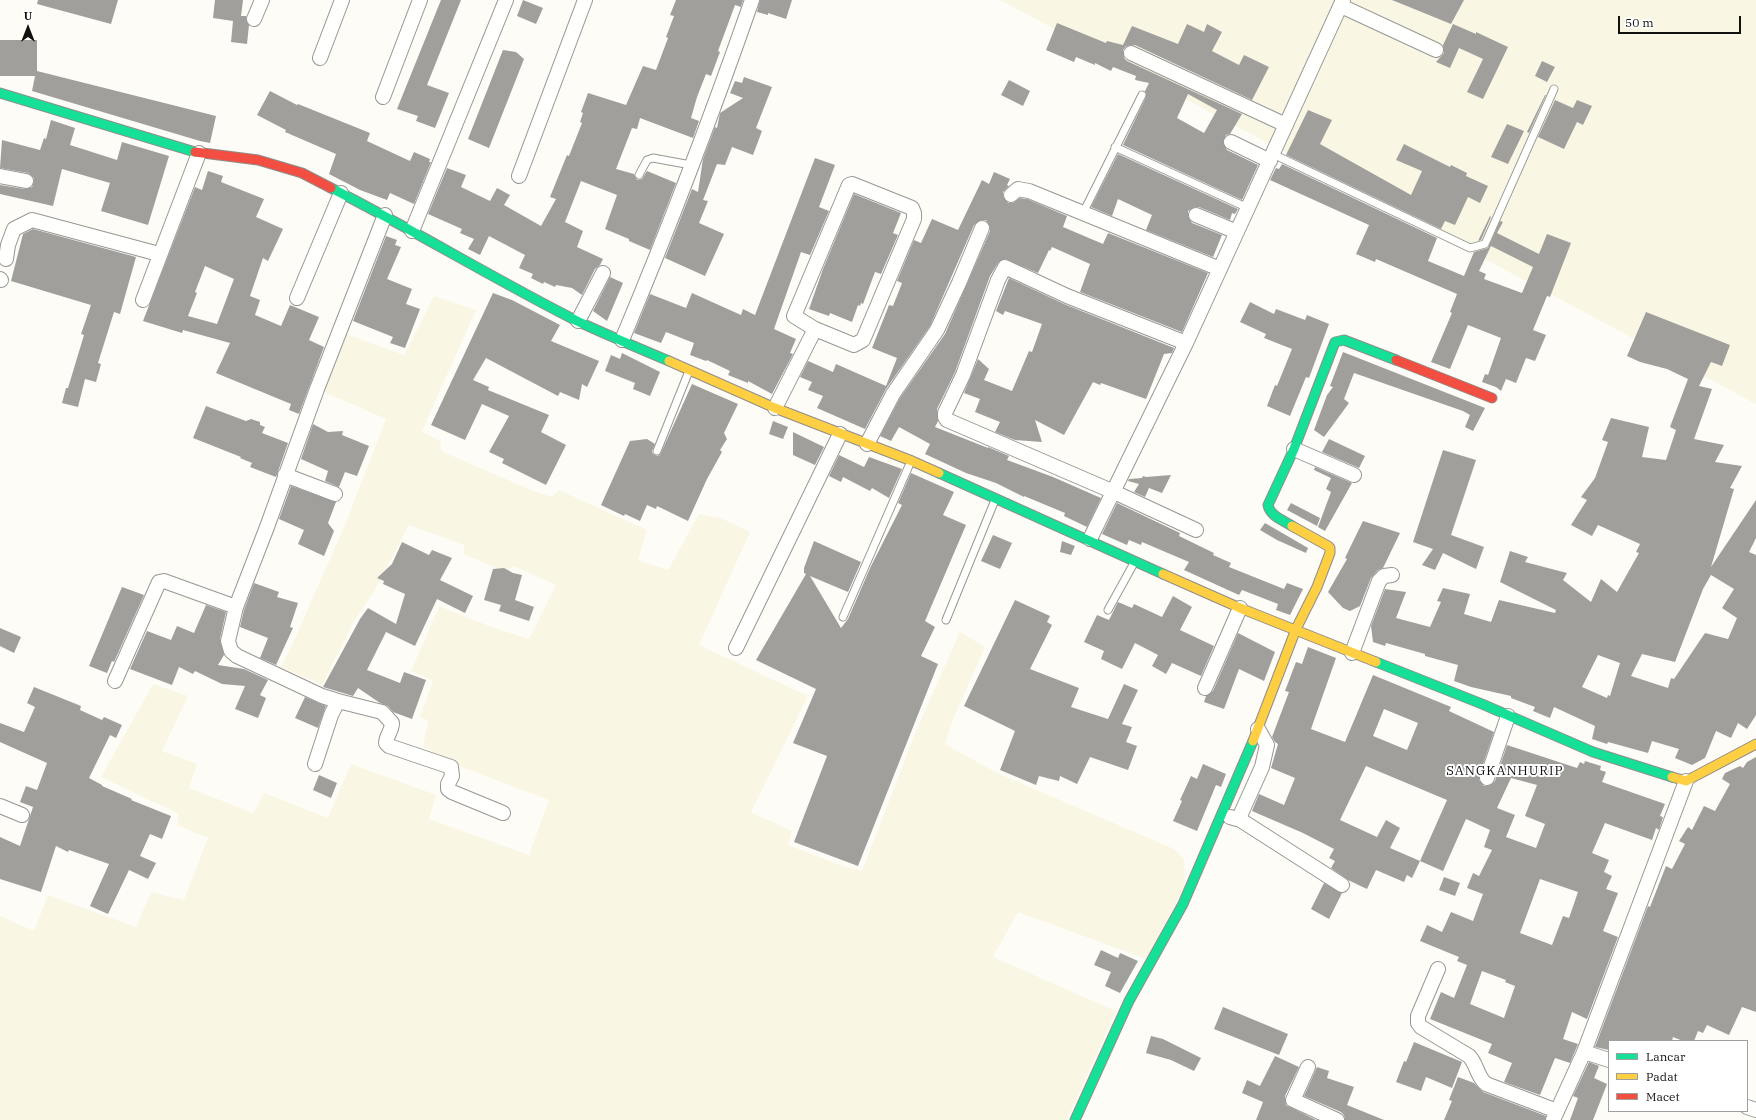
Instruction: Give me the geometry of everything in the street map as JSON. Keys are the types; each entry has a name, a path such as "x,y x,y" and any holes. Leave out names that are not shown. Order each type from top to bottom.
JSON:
{"street":[{"path":"254,19 262,0"},
{"path":"320,58 342,0"},
{"path":"383,97 420,0"},
{"path":"412,231 506,0"},
{"path":"519,176 585,0"},
{"path":"622,340 657,256 752,0"},
{"path":"1090,540 1186,343 1342,3 1436,50"},
{"path":"1130,53 1286,125"},
{"path":"0,93 199,153 258,160 276,164 302,173 385,215 509,285 578,321 775,408 912,461 1240,608 1296,629 1593,752 1686,781"},
{"path":"1231,142 1272,157"},
{"path":"143,300 159,254 199,153"},
{"path":"0,176 26,181"},
{"path":"852,184 912,208 914,219 860,343 851,345 814,331 794,316 794,312 849,185 852,184"},
{"path":"1011,196 1018,189 1029,191 1220,269"},
{"path":"297,298 341,193"},
{"path":"385,215 236,607 228,641 231,651 322,696 382,712 392,723 390,732 386,739 386,743 389,746 424,759 447,764 453,771 448,784 448,789 503,813"},
{"path":"1196,215 1237,232"},
{"path":"6,259 8,244 14,229 32,220 159,254"},
{"path":"867,444 892,394 937,330 982,228"},
{"path":"1186,343 1067,296 1010,268 1005,267 1002,270 987,307 963,375 945,413 946,419 1111,496 1196,530"},
{"path":"578,321 603,273"},
{"path":"775,408 814,331"},
{"path":"1075,1120 1129,1001 1230,816 1262,735 1296,629 1317,587 1330,548 1269,511 1268,505 1294,449 1335,342 1340,340 1492,398"},
{"path":"736,648 840,434"},
{"path":"1294,449 1354,475"},
{"path":"285,475 335,494"},
{"path":"1352,653 1379,581 1384,576 1392,575"},
{"path":"115,682 159,582 164,581 236,607"},
{"path":"1205,688 1240,608"},
{"path":"315,764 331,715 338,701"},
{"path":"1487,778 1508,716"},
{"path":"1243,786 1262,766 1268,748 1262,735"},
{"path":"1438,969 1418,1016 1418,1023 1421,1027 1469,1056 1474,1062 1481,1080 1486,1084 1555,1116 1584,1052 1686,781 1756,744"},
{"path":"0,806 22,815"},
{"path":"1230,816 1342,885"},
{"path":"1584,1052 1608,1060"},
{"path":"1308,1067 1293,1100 1337,1120"}],"lane":[{"path":"1272,157 1470,248 1485,244 1554,89"},
{"path":"1083,214 1142,95"},
{"path":"1115,148 1248,208"},
{"path":"639,175 647,160 653,158 691,165"},
{"path":"658,451 689,370"},
{"path":"844,617 912,461"},
{"path":"946,620 996,498"},
{"path":"1108,610 1135,561"}],"shaded area":[{"path":"1000,0 1756,0 1756,404"},
{"path":"434,296 476,310 422,431 441,442 441,451 531,490 552,497 559,490 647,530 638,560 668,570 699,514 721,518 750,532 699,645 808,696 751,812 792,831 788,845 840,865 862,871 916,731 960,632 985,647 952,722 945,744 997,773 1174,849 1184,859 1185,885 1146,959 1018,912 993,957 1116,1011 1067,1120 0,1120 0,916 34,931 48,895 136,927 151,892 184,900 208,838 177,825 179,814 101,777 153,684 188,696 162,751 197,764 189,788 253,813 264,793 328,818 351,764 436,795 429,819 529,855 549,800 464,768 423,747 428,721 420,716 433,681 411,671 439,606 494,628 529,639 556,585 513,566 507,573 464,554 464,545 409,525 375,590 353,623 322,685 281,667 345,525 386,419 324,392 346,334 404,355"}],"building":[{"path":"38,0 118,0 111,24 37,4"},
{"path":"215,0 243,0 241,16 246,16 246,20 249,25 247,44 231,42 233,21 213,18"},
{"path":"441,0 461,0 427,85 449,93 435,128 416,121 418,116 397,109"},
{"path":"523,0 543,8 536,24 517,16"},
{"path":"676,0 743,0 741,7 735,5 718,51 720,52 711,76 706,74 697,97 691,118 699,121 693,138 640,118 637,129 632,128 616,169 634,174 637,180 642,179 647,171 676,183 650,250 605,229 617,195 581,181 565,222 583,231 577,247 603,259 600,265 595,269 582,295 572,288 556,285 555,287 544,282 543,284 531,278 533,274 519,268 525,255 489,236 480,255 468,249 474,239 460,233 462,229 428,214 447,168 466,175 461,187 490,201 497,188 510,195 504,205 541,226 556,199 550,197 582,123 580,122 583,113 581,112 588,93 626,105 643,66 656,70 668,38 666,37 674,16 670,15"},
{"path":"760,0 792,0 786,19 768,13 768,15 757,12"},
{"path":"1392,0 1464,0 1451,24"},
{"path":"1057,23 1106,43 1107,41 1123,45 1132,26 1178,44 1187,24 1204,32 1207,24 1222,32 1212,51 1239,65 1244,55 1269,67 1252,100 1135,45 1126,46 1123,50 1124,58 1127,61 1242,114 1230,134 1226,135 1223,142 1227,150 1258,165 1242,200 1123,145 1146,97 1145,91 1149,83 1135,80 1136,76 1113,67 1111,71 1095,63 1095,65 1076,57 1074,62 1046,50","holes":["1188,94 1217,110 1204,133 1177,118"]},
{"path":"1453,24 1476,34 1476,32 1508,47 1483,99 1467,92 1483,59 1459,48 1450,68 1436,62 1444,53 1443,45"},
{"path":"0,40 37,40 37,71 216,116 210,143 32,91 35,76 0,76"},
{"path":"503,50 516,52 524,59 489,148 468,139"},
{"path":"1542,61 1555,67 1547,82 1535,76"},
{"path":"744,77 772,87 756,128 762,131 753,155 732,147 725,165 717,164 703,200 708,201 699,223 724,234 705,276 665,258 692,189 698,192 703,159 715,127 717,128 720,113 743,98 730,93 735,81 742,83"},
{"path":"1009,80 1030,91 1023,106 1001,95"},
{"path":"270,91 297,105 298,104 370,133 367,141 410,161 414,152 430,159 429,162 431,162 414,204 390,193 387,200 360,190 329,174 336,154 285,132 286,130 257,115"},
{"path":"1546,95 1529,133 1527,132"},
{"path":"1555,100 1573,108 1577,100 1592,106 1583,125 1577,122 1564,149 1538,137"},
{"path":"1308,110 1332,120 1320,144 1411,195 1422,171 1396,160 1404,144 1450,167 1451,165 1467,173 1466,176 1488,186 1480,203 1468,197 1455,225 1445,221 1441,229 1286,155"},
{"path":"51,120 75,128 70,145 117,160 122,142 169,156 148,225 101,211 110,183 62,169 53,206 0,194 0,185 25,189 32,187 34,182 34,178 28,173 0,168 2,140 40,150 44,138 46,139"},
{"path":"1507,124 1524,131 1508,164 1491,157"},
{"path":"1118,154 1238,209 1235,214 1232,213 1230,220 1199,207 1195,207 1188,211 1188,216 1192,223 1222,235 1213,257 1146,230 1152,215 1118,199 1112,216 1091,207"},
{"path":"815,158 835,165 819,207 829,211 810,255 801,252 774,329 796,339 790,353 793,354 772,394 748,381 748,383 728,375 730,371 707,360 706,361 690,355 694,343 666,332 661,343 634,333 650,294 686,308 692,293 741,315 743,309 755,315"},
{"path":"1282,164 1437,238 1428,261 1464,276 1474,252 1488,248 1500,221 1503,222 1497,233 1539,254 1547,234 1571,243 1550,297 1547,296 1533,330 1546,335 1535,361 1526,358 1516,383 1506,379 1501,391 1496,387 1482,382 1485,374 1488,375 1501,338 1468,325 1450,369 1431,362 1452,313 1450,312 1457,294 1376,259 1375,262 1356,254 1369,225 1270,180 1276,168 1279,169","holes":["1491,246 1533,267 1522,293 1484,279 1486,274 1479,271"]},
{"path":"208,171 223,176 221,182 264,199 256,217 283,229 268,261 263,258 250,296 260,300 255,315 281,326 290,305 319,317 309,340 324,347 299,414 289,410 291,404 216,373 230,343 183,330 182,333 143,321 195,187 202,190","holes":["205,266 234,279 217,324 188,316"]},
{"path":"994,172 1010,179 1007,185 1009,186 1003,192 1003,196 1008,203 1013,203 1020,198 1027,199 1067,216 1063,227 1103,244 1108,233 1208,273 1182,332 1080,292 1090,264 1052,247 1050,251 1049,250 1038,273 1005,259 998,263 990,276 955,372 937,409 938,421 935,427 988,447 1009,456 1007,460 1053,477 1101,498 1087,527 1064,516 1065,513 1024,497 996,483 966,473 925,454 930,444 899,427 891,441 880,436 900,398 945,334 990,231 990,227 986,220 981,220 974,225 930,326 886,389 865,429 817,408 823,396 808,390 812,382 800,377 808,361 833,372 836,364 886,386 897,358 872,348 889,305 893,306 902,283 897,281 914,240 921,243 932,219 958,230 982,180 989,184"},
{"path":"854,194 901,213 893,233 898,235 881,274 875,272 863,304 861,303 860,306 858,305 852,322 830,313 829,316 809,309 823,269"},
{"path":"1490,216 1491,217 1481,240 1478,241"},
{"path":"33,229 136,257 120,314 114,312 98,363 101,364 96,382 85,379 78,407 62,403 84,335 81,334 91,305 11,281 23,234"},
{"path":"386,236 397,240 395,245 401,247 387,279 412,289 406,304 420,309 405,348 390,343 393,337 353,321"},
{"path":"610,277 623,283 607,321 593,311"},
{"path":"1009,278 1064,304 1174,348 1172,353 1164,354 1146,399 1101,383 1100,385 1093,382 1064,435 1035,420 1042,442 1015,440 995,432 1000,422 975,412 980,399 964,393 978,359 989,369 984,380 1012,391 1029,351 1032,352 1042,324 1005,311 1003,315 996,311"},
{"path":"493,293 512,300 560,325 551,341 599,361 587,387 582,384 579,400 560,392 558,396 486,358 473,380 489,387 488,390 549,415 541,432 566,445 546,485 502,463 504,459 489,452 509,416 482,404 465,440 431,425"},
{"path":"1250,302 1274,314 1276,309 1305,320 1307,315 1329,324 1309,378 1306,377 1290,416 1267,406 1292,349 1264,338 1266,334 1240,322"},
{"path":"1646,312 1730,345 1722,366 1711,362 1699,386 1712,389 1694,439 1724,445 1715,462 1742,466 1730,488 1734,489 1711,567 1756,500 1756,538 1749,552 1756,555 1756,715 1747,729 1738,723 1731,738 1716,731 1705,758 1692,765 1675,758 1679,749 1652,741 1648,753 1608,742 1607,744 1592,739 1595,726 1554,707 1550,718 1533,711 1535,707 1511,698 1511,696 1471,687 1454,681 1458,665 1386,643 1385,646 1373,642 1371,626 1385,589 1406,592 1396,618 1430,627 1441,602 1437,601 1443,588 1470,594 1464,614 1491,622 1499,600 1555,613 1556,610 1500,582 1510,551 1528,557 1525,562 1567,573 1563,580 1591,602 1601,579 1617,592 1639,553 1636,552 1640,544 1598,525 1592,536 1571,525 1587,500 1581,497 1595,478 1608,442 1602,440 1611,418 1649,427 1642,457 1666,460 1676,430 1670,427 1688,379 1667,369 1640,362 1627,356","holes":["1711,575 1734,589 1722,608 1737,618 1728,639 1705,633 1674,679 1671,678 1668,688 1631,676 1642,654 1675,662 1703,589","1598,655 1620,663 1610,696 1608,695 1607,698 1582,687"]},
{"path":"1343,352 1485,408 1473,431 1465,427 1470,415 1463,411 1354,373 1344,399 1349,403 1324,437 1314,430 1327,395 1333,387 1330,386"},
{"path":"622,353 660,372 650,396 633,389 635,383 605,371 611,355 620,359"},
{"path":"692,384 738,404 724,433 727,439 720,450 722,452 707,479 688,521 657,506 656,509 647,505 640,521 625,514 624,516 601,505 630,441 647,439 655,444 652,451 653,454 657,456 660,455"},
{"path":"206,406 246,421 251,419 260,422 260,425 265,427 262,433 288,443 276,477 250,467 252,463 240,458 241,457 193,438"},
{"path":"773,421 788,427 783,439 769,434"},
{"path":"313,424 328,432 343,431 342,435 369,446 357,476 345,472 339,487 325,481 328,471 301,459"},
{"path":"793,432 824,447 815,465 793,455"},
{"path":"1329,439 1365,456 1359,468 1322,452"},
{"path":"1443,450 1476,460 1451,535 1484,547 1476,569 1443,553 1435,570 1422,565 1433,549 1413,542"},
{"path":"839,455 864,467 869,457 902,469 889,498 872,488 870,491 843,477 841,482 829,476"},
{"path":"1315,467 1352,483 1325,531 1318,527 1331,492 1326,489 1331,478 1314,470"},
{"path":"911,473 954,492 943,515 966,525 925,621 935,627 921,656 938,664 858,866 794,842 827,756 793,743 816,689 756,660 806,574 804,573 804,568 814,541 861,562 848,592 810,576 841,628 848,619 871,566 902,505 898,503"},
{"path":"1171,475 1162,493 1149,488 1145,497 1134,492 1139,484 1128,481 1129,479 1142,478 1143,476"},
{"path":"291,486 336,502 328,523 334,531 324,556 298,544 304,530 279,519"},
{"path":"1117,503 1180,533 1179,536 1231,563 1229,567 1284,589 1287,583 1303,589 1290,615 1276,610 1278,604 1242,590 1239,595 1184,570 1189,562 1142,542 1141,545 1129,540 1127,545 1102,534"},
{"path":"1291,503 1320,518 1317,526 1287,510"},
{"path":"1363,521 1400,533 1383,568 1378,570 1371,578 1360,606 1350,611 1343,608 1328,592 1347,559 1345,558"},
{"path":"1265,523 1308,548 1306,553 1277,540 1260,530"},
{"path":"993,535 1012,543 1000,569 981,561"},
{"path":"1062,541 1075,546 1071,555 1060,552"},
{"path":"402,542 429,555 432,550 452,558 440,580 473,596 465,613 437,599 415,646 386,632 367,670 400,683 404,672 426,680 412,719 393,712 388,706 380,703 358,688 353,696 323,687 360,619 368,608 396,624 405,594 383,584 384,581 377,578 392,564"},
{"path":"504,568 513,573 522,575 515,600 534,607 529,621 499,611 501,605 484,600 493,569"},
{"path":"254,583 279,592 277,597 298,603 290,627 293,628 276,665 260,658 268,638 240,627 244,610"},
{"path":"122,587 144,595 114,662 112,661 107,673 89,666"},
{"path":"1173,596 1192,607 1180,630 1214,646 1201,676 1172,663 1166,674 1152,666 1158,655 1135,643 1122,669 1101,659 1104,651 1084,642 1097,615 1109,620 1118,602 1132,608 1134,604 1162,617"},
{"path":"1015,600 1050,616 1047,622 1052,625 1030,669 1079,688 1071,707 1108,719 1124,684 1138,690 1122,724 1132,727 1126,742 1137,746 1128,770 1090,757 1077,784 1060,776 1059,781 1039,776 1036,785 1000,770 1015,731 964,706"},
{"path":"206,605 226,612 220,639 224,655 218,665 244,669 268,680 260,695 266,698 258,718 235,709 245,686 222,684 195,671 193,674 179,667 172,685 130,669 147,631 171,640 177,626 194,633"},
{"path":"0,628 21,637 14,653 0,646"},
{"path":"1238,633 1275,652 1264,681 1239,669 1224,709 1204,702 1206,696 1213,691"},
{"path":"1308,647 1336,658 1311,729 1345,742 1373,675 1451,707 1449,711 1494,732 1479,776 1479,780 1484,786 1489,786 1495,781 1507,745 1577,768 1580,762 1584,764 1585,761 1601,766 1600,770 1606,772 1602,782 1665,804 1660,816 1663,817 1659,830 1656,828 1652,840 1605,823 1592,853 1609,860 1604,872 1612,876 1606,889 1618,893 1603,931 1618,937 1587,1019 1572,1012 1563,1039 1578,1044 1570,1063 1555,1058 1540,1095 1504,1082 1512,1063 1488,1053 1492,1044 1430,1019 1441,992 1454,998 1467,965 1457,961 1459,957 1420,941 1427,925 1442,932 1451,912 1473,921 1483,894 1467,888 1473,873 1479,876 1492,850 1484,847 1490,830 1466,819 1443,871 1420,861 1412,878 1407,875 1404,882 1376,870 1367,889 1348,880 1331,868 1335,861 1329,858 1334,849 1303,833 1252,811 1259,794 1284,805 1295,778 1271,768 1278,744 1272,737 1289,692 1285,691 1296,662 1302,664","holes":["1384,709 1418,723 1407,750 1373,736","1366,766 1447,800 1420,861 1390,848 1400,828 1386,820 1377,837 1340,820","1511,778 1537,785 1525,816 1545,824 1536,848 1506,837 1515,815 1497,808","1540,879 1578,892 1569,918 1563,916 1552,945 1520,933","1482,971 1506,980 1505,982 1515,986 1504,1018 1470,1004"]},
{"path":"34,687 81,706 80,710 102,720 104,717 122,725 116,738 110,735 89,778 102,786 132,799 131,800 171,816 162,839 150,834 140,856 156,863 148,879 129,870 108,914 90,906 109,864 69,850 68,852 56,846 41,892 0,879 0,837 20,846 33,807 20,802 26,786 37,790 47,763 0,742 0,723 24,732 35,707 27,703"},
{"path":"305,697 326,706 318,728 295,718"},
{"path":"1756,757 1756,1012 1742,1007 1729,1035 1707,1025 1703,1033 1698,1031 1694,1040 1680,1040 1673,1037 1672,1040 1608,1040 1608,1050 1595,1047 1648,906 1650,907 1666,866 1672,869 1685,844 1679,841 1688,827 1692,830 1704,806 1715,811 1730,784 1722,779 1725,773 1740,766 1743,768 1747,762"},
{"path":"1203,764 1226,774 1221,787 1216,785 1197,831 1173,821 1182,801 1180,800 1191,776 1197,779"},
{"path":"319,775 337,783 331,798 313,790"},
{"path":"1444,877 1460,883 1455,896 1439,890"},
{"path":"1324,883 1342,893 1329,919 1311,909"},
{"path":"1101,950 1118,958 1120,953 1138,961 1120,993 1105,986 1111,972 1094,965"},
{"path":"1223,1007 1288,1034 1279,1055 1214,1029"},
{"path":"1151,1036 1163,1039 1201,1058 1194,1071 1171,1060 1146,1053"},
{"path":"1414,1042 1462,1062 1452,1088 1426,1077 1421,1091 1396,1082 1404,1061 1406,1062"},
{"path":"1275,1056 1299,1067 1285,1096 1286,1105 1316,1120 1256,1120 1263,1102 1242,1093 1247,1080 1260,1086"},
{"path":"1589,1062 1599,1066 1594,1078 1607,1084 1593,1120 1570,1120 1578,1098 1573,1096"},
{"path":"1317,1067 1329,1071 1327,1078 1354,1087 1347,1105 1384,1120 1345,1120 1344,1115 1341,1112 1304,1096"},
{"path":"1458,1077 1474,1083 1483,1092 1546,1116 1545,1120 1444,1120 1452,1101 1449,1100"}],"traffic: fast":[{"path":"0,93 195,152"},
{"path":"331,188 577,321 669,361"},
{"path":"1292,526 1274,515 1269,509 1268,505 1294,449 1335,342 1344,340 1396,360"},
{"path":"939,473 1163,574"},
{"path":"1376,662 1482,704 1593,752 1672,777"},
{"path":"1075,1120 1129,1001 1183,904 1253,741"}],"traffic: slow":[{"path":"669,361 775,408 912,461 939,473"},
{"path":"1253,741 1296,629 1317,587 1330,553 1330,548 1328,546 1292,526"},
{"path":"1163,574 1240,608 1376,662"},
{"path":"1672,777 1686,781 1756,744"}],"traffic: jam":[{"path":"195,152 258,160 302,173 331,188"},
{"path":"1396,360 1492,398"}],"district":[{"name":"SANGKANHURIP","path":"1505,771"}]}
